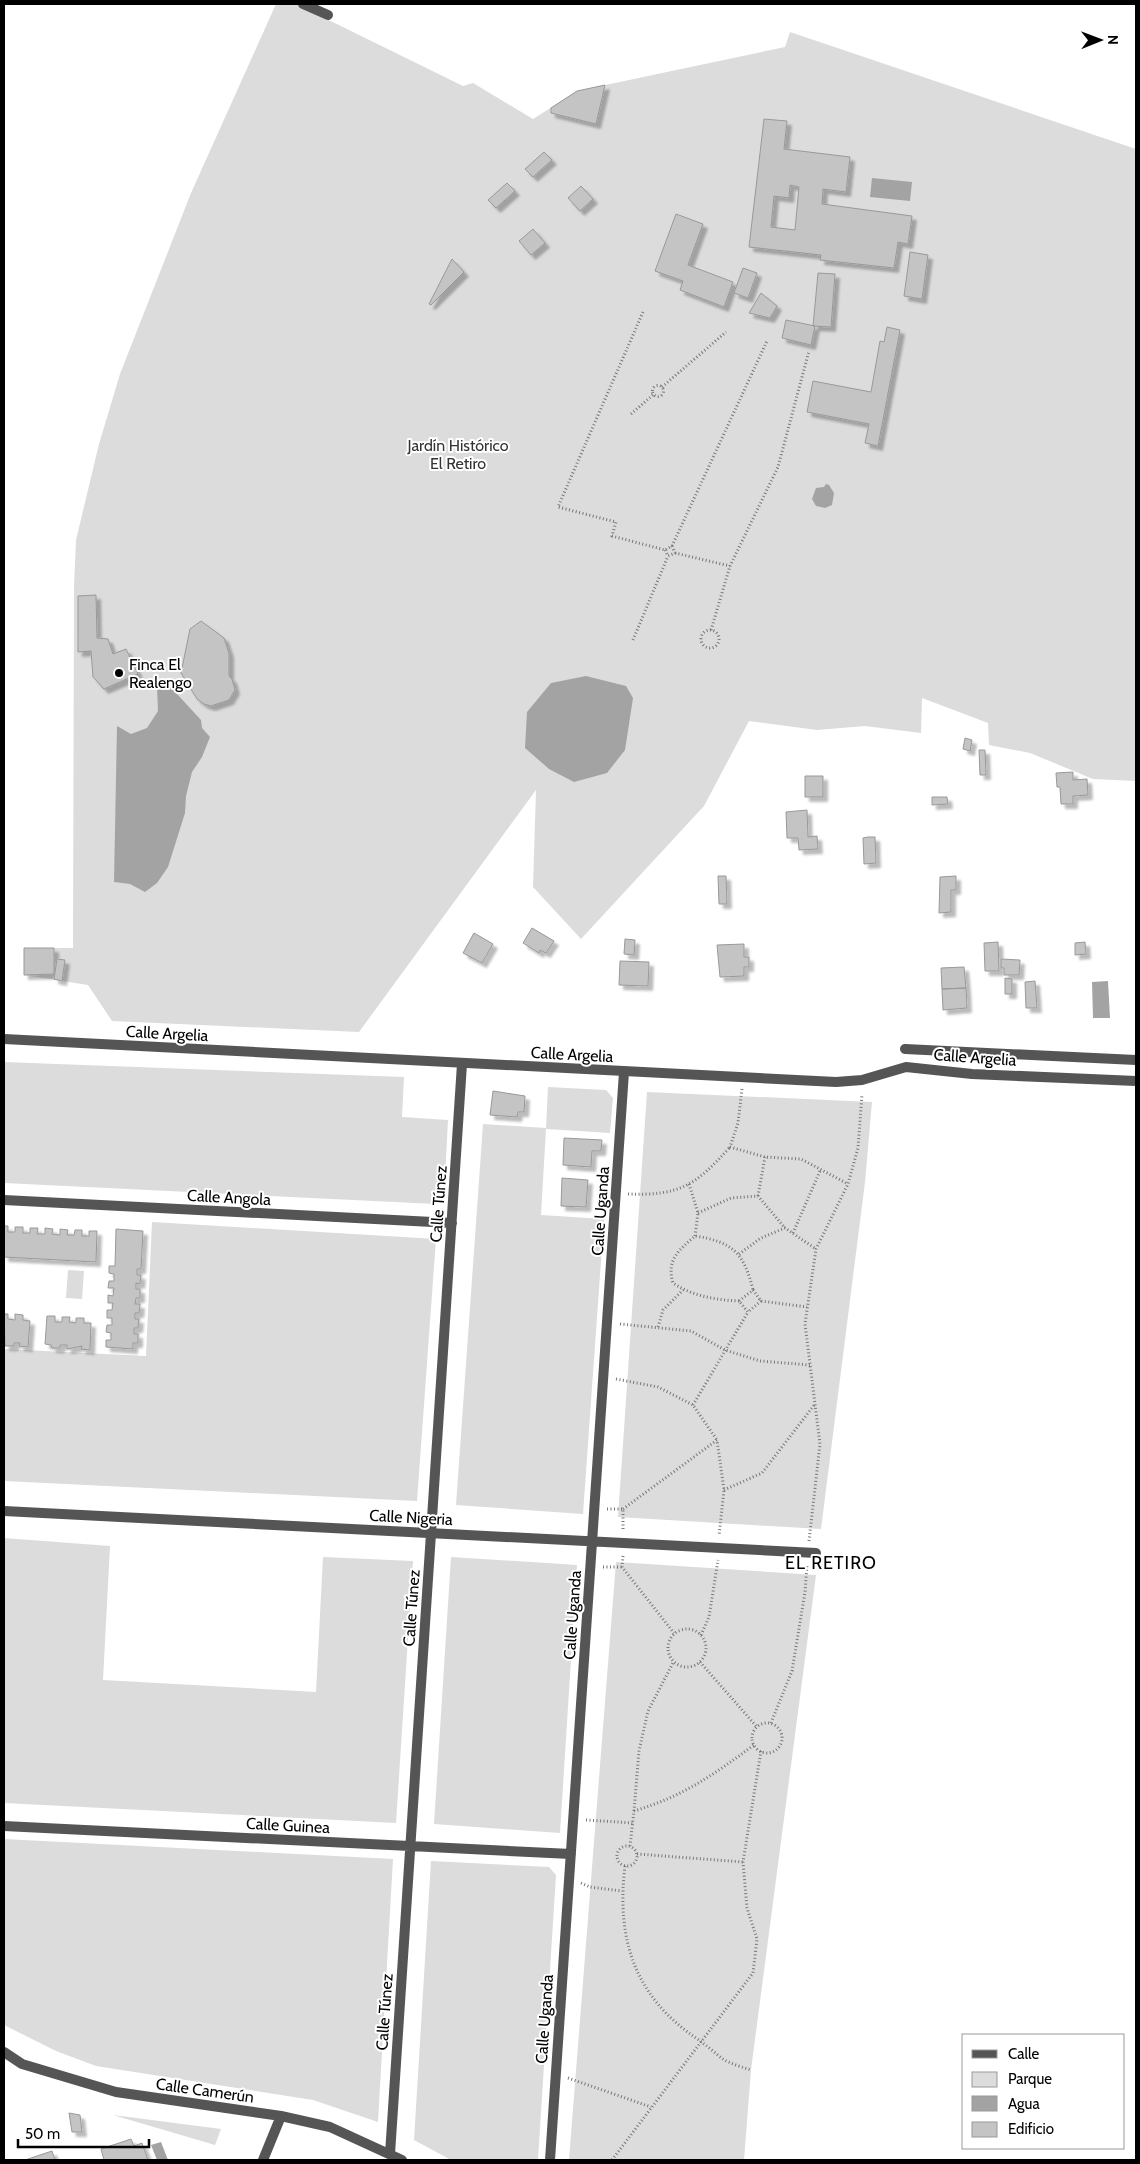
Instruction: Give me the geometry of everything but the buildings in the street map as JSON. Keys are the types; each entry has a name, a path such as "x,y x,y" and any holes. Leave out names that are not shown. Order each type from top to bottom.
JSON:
{"street":[{"path":"303,4 328,15"},
{"name":"Calle Argelia","path":"4,1040 836,1082 862,1080 906,1067 972,1074 1136,1081"},
{"path":"905,1049 1136,1060"},
{"name":"Calle Túnez","path":"390,2154 462,1064"},
{"name":"Calle Uganda","path":"550,2160 624,1072"},
{"name":"Calle Angola","path":"4,1200 452,1223"},
{"name":"Calle Nigeria","path":"4,1511 812,1553"},
{"name":"Calle Guinea","path":"4,1826 571,1854"},
{"name":"Calle Camerún","path":"4,2052 22,2064 116,2092 281,2116 330,2127 402,2160"},
{"path":"263,2160 281,2116"}],"path":[{"path":"643,312 558,506 616,522 612,536 665,550 672,546 766,341"},
{"path":"662,387 726,332"},
{"path":"711,630 730,566 778,467 809,351"},
{"path":"654,394 653,388 656,386 662,387"},
{"path":"654,394 660,396 664,391 662,387"},
{"path":"632,414 654,394"},
{"path":"672,546 675,553"},
{"path":"665,550 668,556"},
{"path":"633,640 668,556 675,553 730,566"},
{"path":"711,630 715,632 718,640 713,648 708,648 701,642 701,638 703,633 711,630"},
{"path":"616,1194 654,1195 672,1193 711,1169 730,1147 741,1106 743,1077"},
{"path":"770,1724 792,1671 798,1647 812,1553 820,1444 805,1324 807,1307 816,1249 848,1184 858,1148 862,1080"},
{"path":"730,1147 765,1157 801,1159 820,1171 848,1184"},
{"path":"758,1196 765,1157"},
{"path":"793,1233 820,1171"},
{"path":"689,1184 698,1213 695,1236 672,1260 670,1276 673,1283 683,1290 721,1300 739,1301 753,1290"},
{"path":"758,1196 785,1228 816,1249"},
{"path":"698,1213 731,1198 758,1196"},
{"path":"739,1254 761,1238 785,1228"},
{"path":"695,1236 716,1241 739,1254 746,1264 753,1290 761,1301 807,1307"},
{"path":"658,1327 663,1310 683,1290"},
{"path":"739,1301 748,1312"},
{"path":"694,1405 748,1312 761,1301"},
{"path":"607,1323 691,1331 725,1350 760,1361 810,1365"},
{"path":"603,1378 627,1380 658,1387 694,1405 717,1440 724,1490 718,1548 718,1568 709,1617 701,1635"},
{"path":"724,1490 762,1473 815,1404"},
{"path":"623,1509 717,1440"},
{"path":"590,1567 622,1567 674,1633"},
{"path":"685,1629 696,1631 701,1635 706,1646 706,1652 700,1662 690,1667 674,1661 668,1650 668,1644 674,1633 685,1629"},
{"path":"674,1661 648,1711 639,1751 630,1846 637,1854 744,1862"},
{"path":"700,1662 757,1727"},
{"path":"770,1724 778,1728 782,1741 773,1752 760,1751 754,1745 753,1735 757,1727 770,1724"},
{"path":"634,1810 666,1801 705,1781 754,1745"},
{"path":"612,2160 650,2107 753,1973 757,1939 747,1908 744,1862 760,1751"},
{"path":"573,1819 633,1823"},
{"path":"625,1866 618,1859 618,1853 625,1846 630,1846"},
{"path":"625,1866 634,1863 637,1854"},
{"path":"625,1866 622,1891 626,1939 634,1966 647,1991 661,2010 681,2029 724,2060 752,2070"},
{"path":"569,1877 590,1887 622,1891"},
{"path":"556,2074 650,2107"}],"green space":[{"name":"Jardín Histórico El Retiro","path":"276,4 296,4 463,86 473,83 533,119 577,91 785,47 790,32 1136,149 1136,781 1093,779 1030,753 989,745 988,723 922,698 921,733 865,726 817,730 749,721 704,806 581,939 533,887 536,790 359,1032 112,1021 88,985 24,975 24,948 73,948 74,587 76,540 99,444 120,374 191,193"},
{"path":"4,1062 404,1077 402,1117 448,1120 444,1197 436,1204 4,1183"},
{"path":"548,1087 606,1090 613,1098 610,1133 546,1129 541,1215 604,1219 583,1514 456,1505 483,1124 546,1128"},
{"path":"647,1092 872,1102 865,1182 821,1529 618,1517"},
{"path":"152,1222 436,1239 417,1501 4,1481 4,1349 146,1356"},
{"path":"68,1270 84,1271 82,1299 66,1298"},
{"path":"4,1538 110,1546 103,1680 316,1692 323,1557 413,1561 396,1823 4,1803"},
{"path":"451,1557 577,1565 560,1833 434,1824"},
{"path":"616,1562 816,1575 751,2070 744,2160 569,2160"},
{"path":"4,1839 393,1859 378,2122 313,2100 96,2066 56,2051 4,2025"},
{"path":"431,1861 549,1867 556,1875 538,2160 451,2160 414,2140"},
{"path":"113,2115 221,2129 215,2145"}],"water":[{"path":"872,178 912,182 910,201 870,197"},
{"path":"826,484 829,485 834,493 832,505 825,508 816,506 812,499 816,488 824,487"},
{"path":"586,676 626,686 633,698 625,750 607,773 574,782 549,769 525,748 527,712 551,683"},
{"path":"166,682 201,720 202,728 210,737 202,757 192,772 186,796 185,813 168,867 157,883 145,892 130,884 114,882 117,726 131,734 147,728 158,711 157,687"},
{"path":"1108,981 1110,1018 1093,1018 1092,982"},
{"path":"161,2142 168,2160 157,2160 151,2145"}],"place":[{"name":"Finca El Realengo","path":"119,673"}],"district":[{"name":"EL RETIRO","path":"831,1563"}]}
